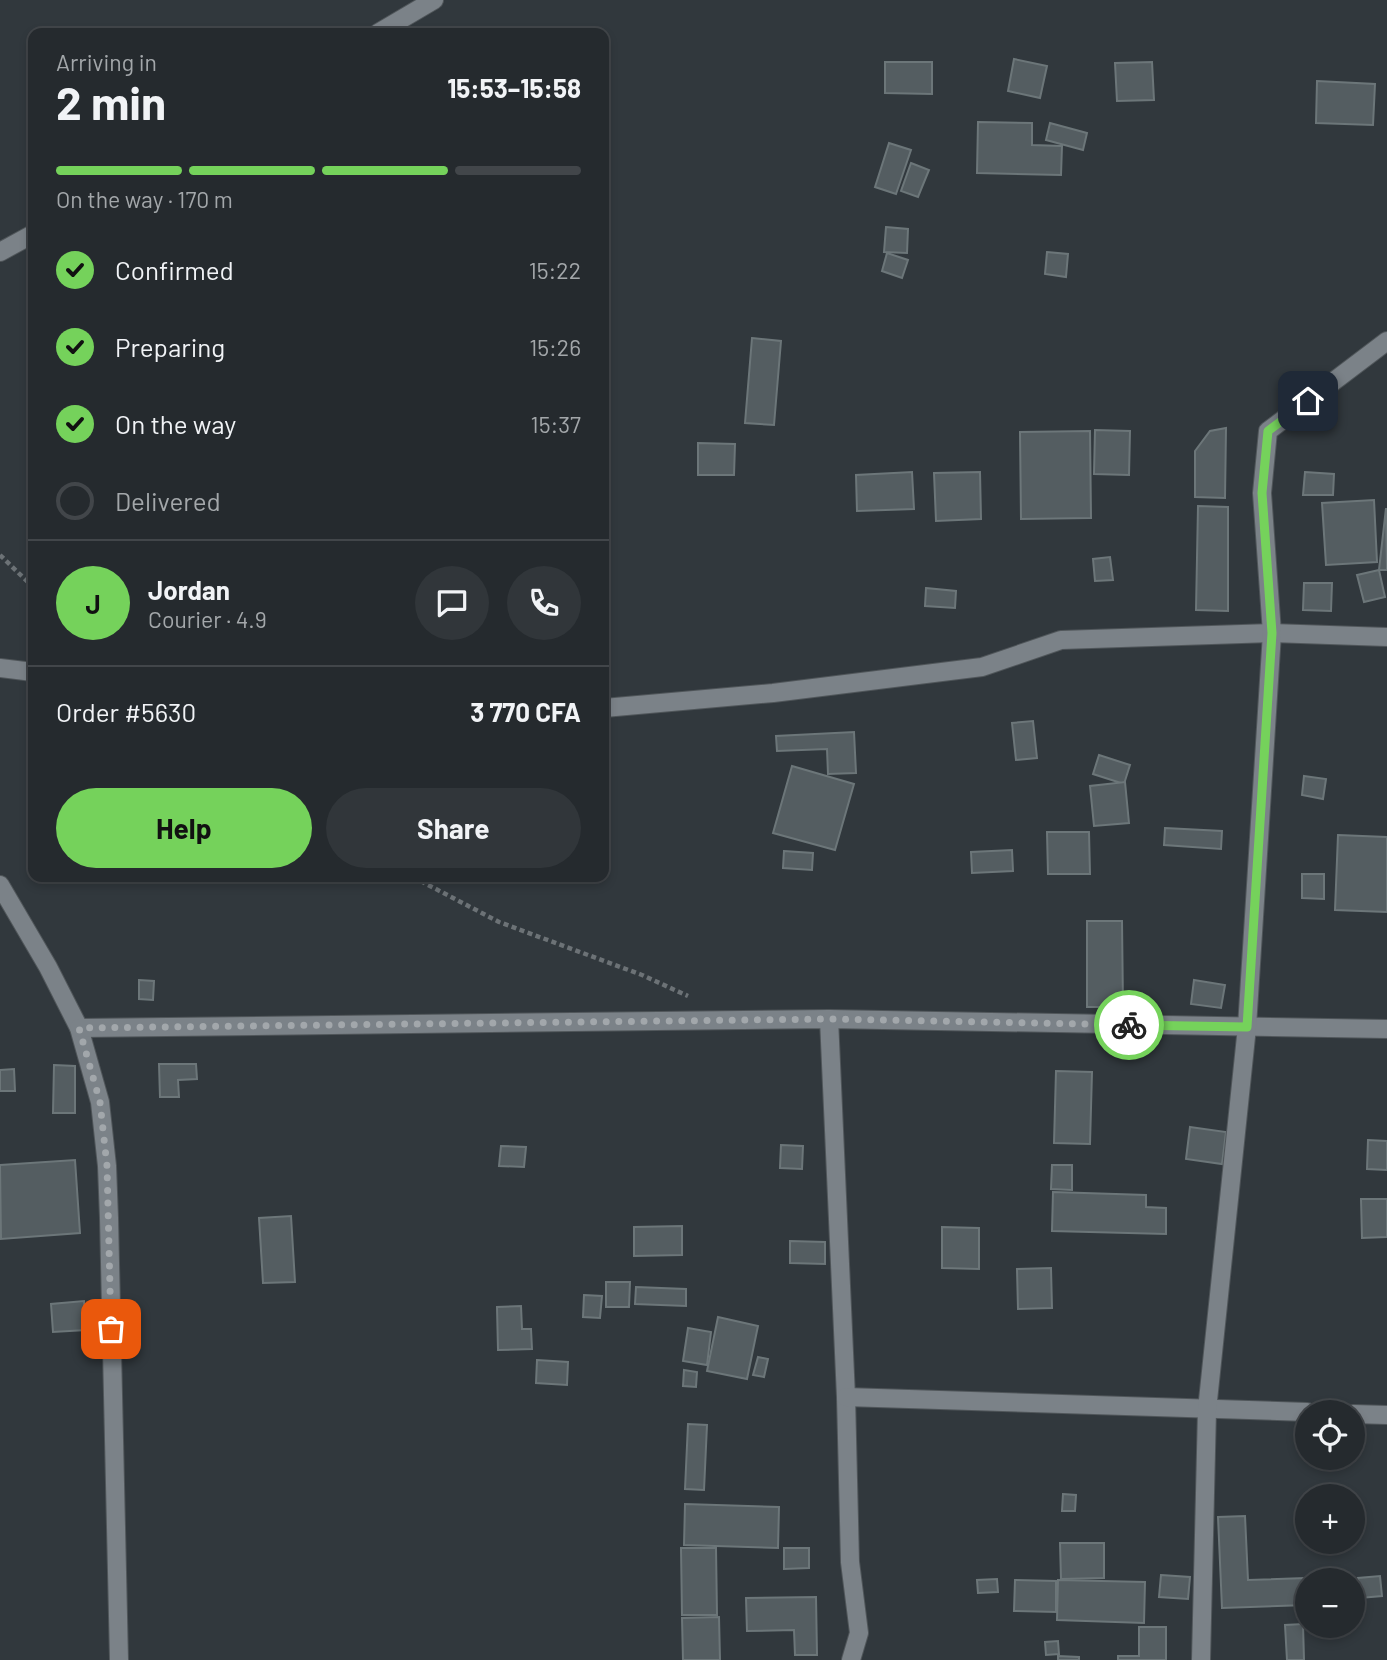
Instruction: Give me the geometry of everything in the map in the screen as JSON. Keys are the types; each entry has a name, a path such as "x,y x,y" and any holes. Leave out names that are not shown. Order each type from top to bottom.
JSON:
{"street":[{"path":"386,28 434,0"},
{"path":"0,252 28,237"},
{"path":"1201,1660 1207,1410 1247,1027 1272,633 1262,493 1268,431 1387,341"},
{"path":"609,708 773,693 982,667 1061,640 1272,633 1387,637"},
{"path":"0,668 28,671"},
{"path":"0,885 48,967 79,1028 100,1102 107,1166 119,1660"},
{"path":"830,1019 850,1562 859,1633 851,1660"},
{"path":"79,1028 830,1019 1387,1029"},
{"path":"846,1397 1295,1412"},
{"path":"1365,1414 1387,1415"}],"path":[{"path":"0,555 28,582"},
{"path":"423,882 499,922 681,992 699,1002 716,1020"}],"building":[{"path":"1014,59 1047,66 1040,98 1008,91"},
{"path":"885,62 932,62 932,94 885,93"},
{"path":"1152,62 1154,100 1117,101 1115,63"},
{"path":"1317,81 1375,84 1373,125 1316,123"},
{"path":"978,122 1032,123 1032,145 1062,146 1061,175 977,173"},
{"path":"1050,123 1087,133 1083,150 1046,140"},
{"path":"889,143 911,150 896,194 875,187"},
{"path":"911,163 929,170 918,197 901,191"},
{"path":"886,227 908,229 907,253 884,252"},
{"path":"1047,252 1068,254 1066,277 1045,274"},
{"path":"887,253 908,260 902,278 882,271"},
{"path":"752,338 781,341 774,425 745,423"},
{"path":"1226,428 1225,498 1195,497 1195,451 1210,431"},
{"path":"1095,430 1130,431 1129,475 1094,474"},
{"path":"1090,431 1091,518 1021,519 1020,432"},
{"path":"698,443 735,444 734,475 698,475"},
{"path":"912,472 914,509 857,511 856,475"},
{"path":"980,472 981,519 936,521 934,473"},
{"path":"1305,472 1334,474 1333,495 1303,495"},
{"path":"1374,500 1377,562 1326,565 1322,503"},
{"path":"1198,506 1228,507 1228,611 1196,610"},
{"path":"1386,508 1387,570 1379,570"},
{"path":"1110,557 1113,580 1095,581 1093,559"},
{"path":"1379,570 1385,597 1364,602 1357,575"},
{"path":"1304,583 1332,583 1331,611 1303,610"},
{"path":"926,588 956,591 955,608 925,606"},
{"path":"1033,721 1037,758 1016,760 1012,723"},
{"path":"854,732 856,773 828,774 827,749 777,751 776,736"},
{"path":"1099,755 1130,765 1124,784 1093,774"},
{"path":"792,766 854,784 835,850 773,833"},
{"path":"1304,776 1326,779 1323,799 1302,795"},
{"path":"1125,782 1129,823 1094,826 1090,786"},
{"path":"1165,828 1222,831 1221,849 1164,845"},
{"path":"1047,832 1089,832 1090,874 1048,874"},
{"path":"1338,835 1387,837 1387,912 1335,910"},
{"path":"1012,850 1013,871 972,873 971,852"},
{"path":"784,851 813,853 812,870 783,868"},
{"path":"1302,874 1324,874 1324,899 1302,898"},
{"path":"1087,921 1122,921 1123,1007 1087,1007"},
{"path":"139,980 154,981 153,1000 139,999"},
{"path":"1194,980 1225,985 1221,1008 1191,1004"},
{"path":"159,1064 196,1064 197,1079 178,1080 179,1097 160,1097"},
{"path":"54,1065 75,1066 75,1113 53,1113"},
{"path":"14,1069 15,1091 0,1091 0,1070"},
{"path":"1056,1071 1092,1072 1090,1144 1054,1143"},
{"path":"1190,1127 1226,1132 1222,1164 1186,1159"},
{"path":"1368,1140 1387,1141 1387,1170 1367,1169"},
{"path":"781,1145 803,1146 802,1169 780,1168"},
{"path":"501,1146 526,1147 524,1167 499,1166"},
{"path":"75,1160 80,1233 1,1239 0,1165"},
{"path":"1052,1165 1072,1165 1072,1190 1051,1189"},
{"path":"1053,1192 1146,1195 1146,1207 1166,1208 1166,1234 1052,1231"},
{"path":"1361,1199 1387,1199 1387,1237 1362,1238"},
{"path":"291,1216 295,1282 263,1283 259,1218"},
{"path":"682,1226 682,1255 634,1256 634,1227"},
{"path":"942,1227 979,1228 979,1269 942,1268"},
{"path":"790,1241 825,1242 825,1264 790,1263"},
{"path":"1051,1268 1052,1308 1018,1309 1017,1269"},
{"path":"606,1282 630,1282 629,1307 606,1307"},
{"path":"636,1287 686,1289 686,1306 635,1304"},
{"path":"584,1295 602,1296 600,1318 583,1317"},
{"path":"84,1301 86,1330 53,1332 51,1304"},
{"path":"521,1306 522,1329 531,1329 532,1349 498,1350 497,1307"},
{"path":"718,1317 758,1326 747,1379 707,1371"},
{"path":"688,1328 711,1332 707,1365 683,1361"},
{"path":"758,1357 768,1359 764,1377 753,1375"},
{"path":"537,1360 568,1362 567,1385 536,1383"},
{"path":"684,1370 697,1372 696,1387 683,1386"},
{"path":"688,1424 707,1425 704,1490 685,1489"},
{"path":"1063,1494 1076,1495 1075,1511 1062,1511"},
{"path":"685,1504 779,1507 778,1548 684,1545"},
{"path":"1245,1516 1248,1580 1295,1578 1295,1605 1222,1608 1218,1517"},
{"path":"1060,1543 1104,1543 1104,1578 1061,1579"},
{"path":"681,1548 716,1548 717,1615 682,1615"},
{"path":"784,1548 809,1548 809,1568 784,1569"},
{"path":"1161,1575 1190,1577 1188,1599 1159,1597"},
{"path":"1380,1576 1382,1596 1365,1598 1365,1577"},
{"path":"997,1579 998,1592 978,1593 977,1580"},
{"path":"1015,1580 1056,1581 1056,1612 1014,1611"},
{"path":"1058,1580 1145,1582 1144,1623 1057,1620"},
{"path":"816,1597 817,1655 795,1655 794,1630 747,1631 746,1598"},
{"path":"719,1617 720,1660 683,1660 682,1618"},
{"path":"1295,1624 1295,1638 1303,1638 1304,1660 1287,1660 1285,1625"},
{"path":"1139,1627 1166,1627 1166,1660 1118,1660 1118,1656 1139,1656"},
{"path":"1058,1641 1059,1654 1046,1655 1045,1642"},
{"path":"1058,1656 1079,1657 1079,1660 1058,1660"}],"way so far":[{"path":"111,1329 107,1166 100,1102 79,1028 830,1019 1129,1025"}],"route":[{"path":"1129,1025 1247,1027 1272,633 1262,493 1268,431 1308,401"}]}
